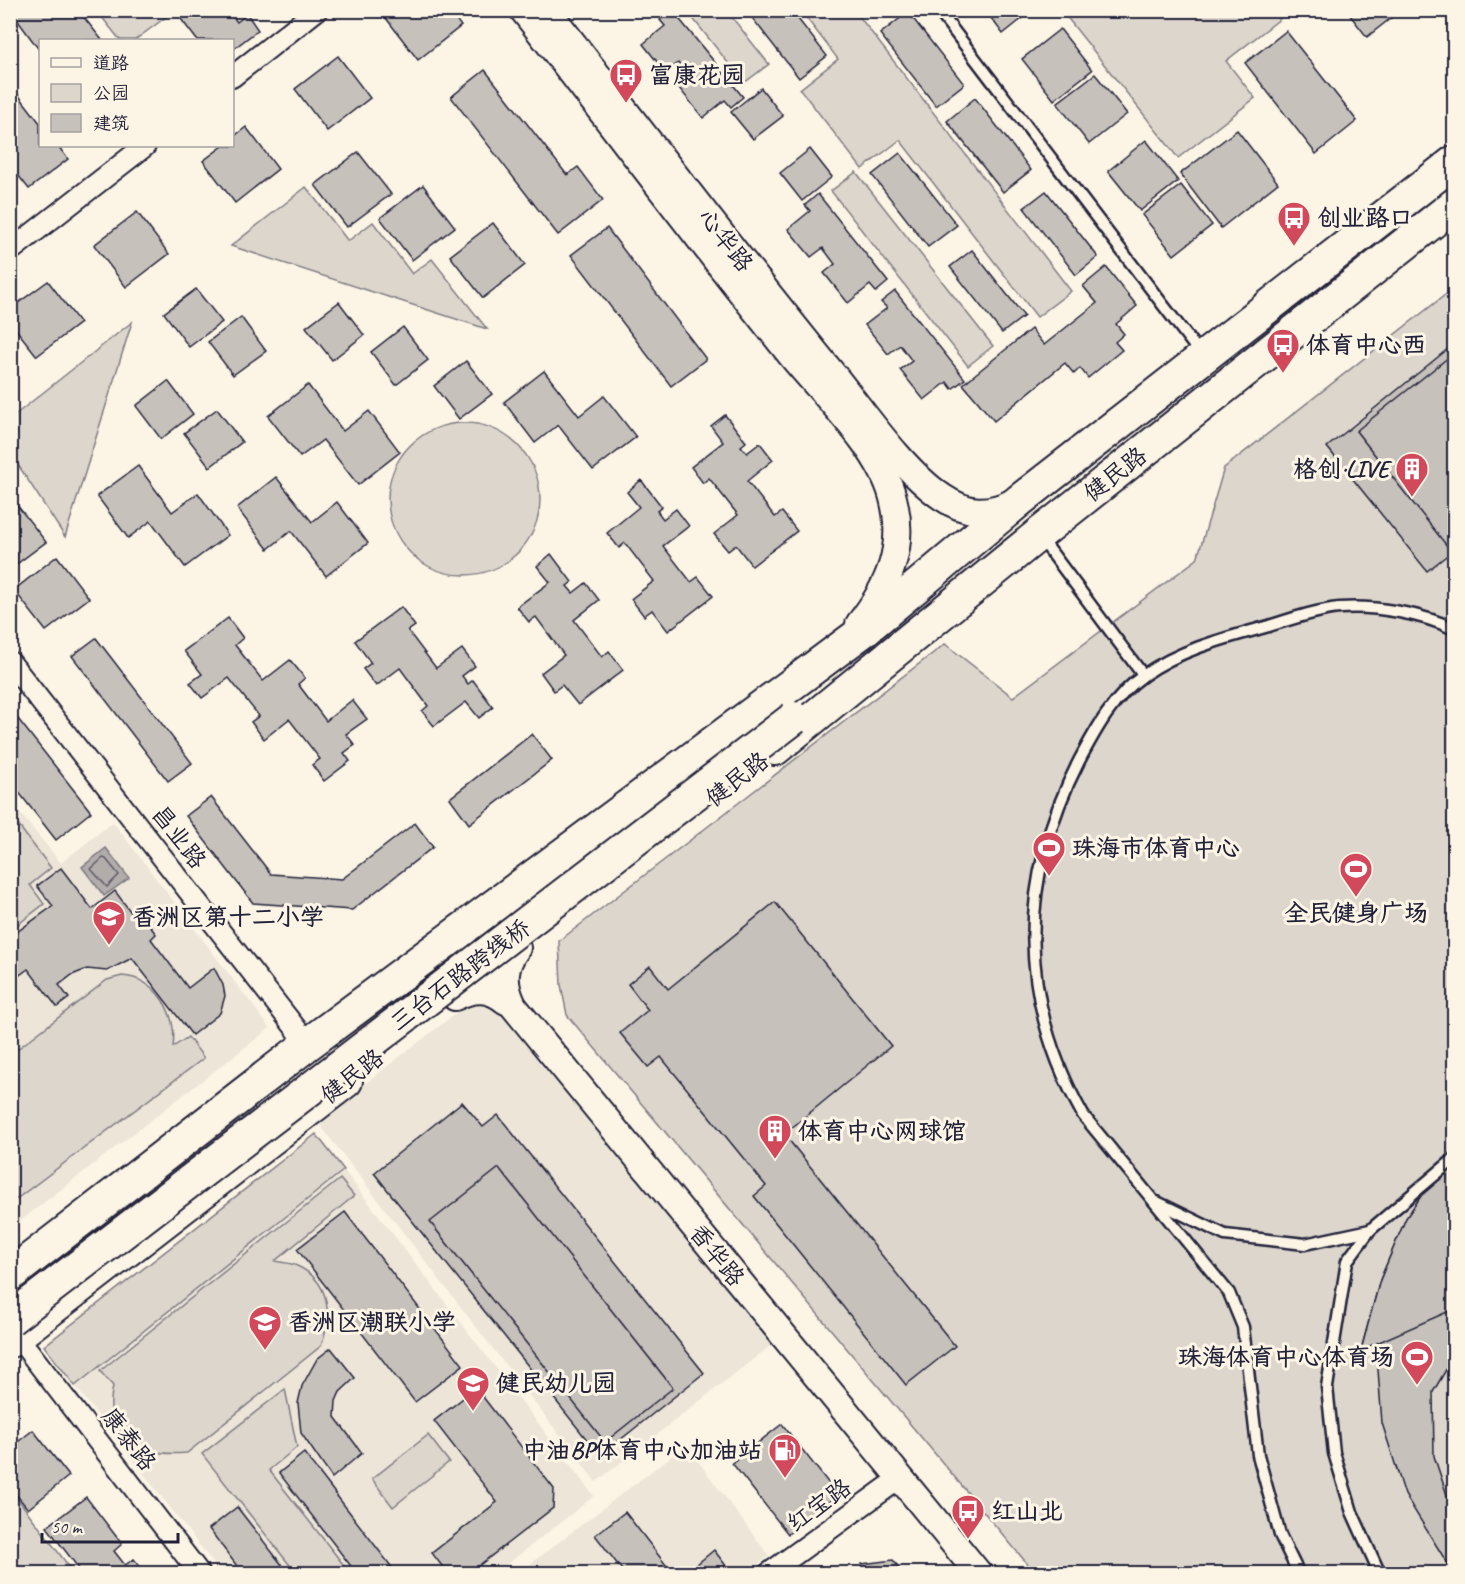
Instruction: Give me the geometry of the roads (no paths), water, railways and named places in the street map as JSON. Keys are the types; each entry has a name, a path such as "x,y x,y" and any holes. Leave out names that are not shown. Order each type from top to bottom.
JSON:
{"main road":[{"name":"健民路","path":"10,1275 308,1044 862,632 1020,500 1455,162"},
{"name":"健民路","path":"13,1332 455,997 802,729 887,656 1455,205"},
{"path":"790,712 862,632"},
{"path":"790,712 887,656"},
{"name":"三台石路跨线桥","path":"10,1298 790,712"},
{"name":"三台石路跨线桥","path":"13,1332 790,712"}],"street":[{"path":"234,75 317,10"},
{"name":"心华路","path":"524,10 791,355 865,444 893,496 898,526 897,553 879,599 857,627 827,658"},
{"name":"心华路","path":"547,10 784,315 908,466 942,497 963,509 983,513 1020,500"},
{"path":"10,251 144,147"},
{"name":"昌业路","path":"10,662 308,1044"},
{"name":"香华路","path":"456,936 979,1574"},
{"path":"515,1009 507,991 505,975 510,959 517,948"},
{"path":"455,997 465,992 484,990 500,996 515,1009"},
{"name":"康泰路","path":"13,1332 200,1574"},
{"name":"红宝路","path":"768,1574 900,1478"}],"lane":[{"path":"938,10 1203,356"},
{"path":"1038,535 1143,675"},
{"path":"1299,1574 1280,1535 1258,1455 1243,1327 1229,1293 1083,1115 1065,1083 1036,987 1033,959 1036,888 1053,825 1073,773 1096,728 1116,700 1143,675 1202,645 1340,608 1384,611 1435,619 1455,629"},
{"path":"1380,1574 1352,1512 1334,1453 1328,1387 1347,1261 1370,1230 1455,1159"},
{"path":"1154,1201 1225,1235 1305,1244 1370,1230"}],"water":[{"path":"106,848 129,878 104,896 82,867"}],"place":[{"name":"富康花园","path":"626,104"},
{"name":"创业路口","path":"1294,247"},
{"name":"体育中心西","path":"1283,374"},
{"name":"格创·LIVE","path":"1412,498"},
{"name":"珠海市体育中心","path":"1049,877"},
{"name":"全民健身广场","path":"1356,898"},
{"name":"香洲区第十二小学","path":"109,946"},
{"name":"体育中心网球馆","path":"775,1160"},
{"name":"香洲区潮联小学","path":"265,1351"},
{"name":"珠海体育中心体育场","path":"1417,1386"},
{"name":"健民幼儿园","path":"473,1412"},
{"name":"中油BP体育中心加油站","path":"785,1479"},
{"name":"红山北","path":"968,1540"}]}
